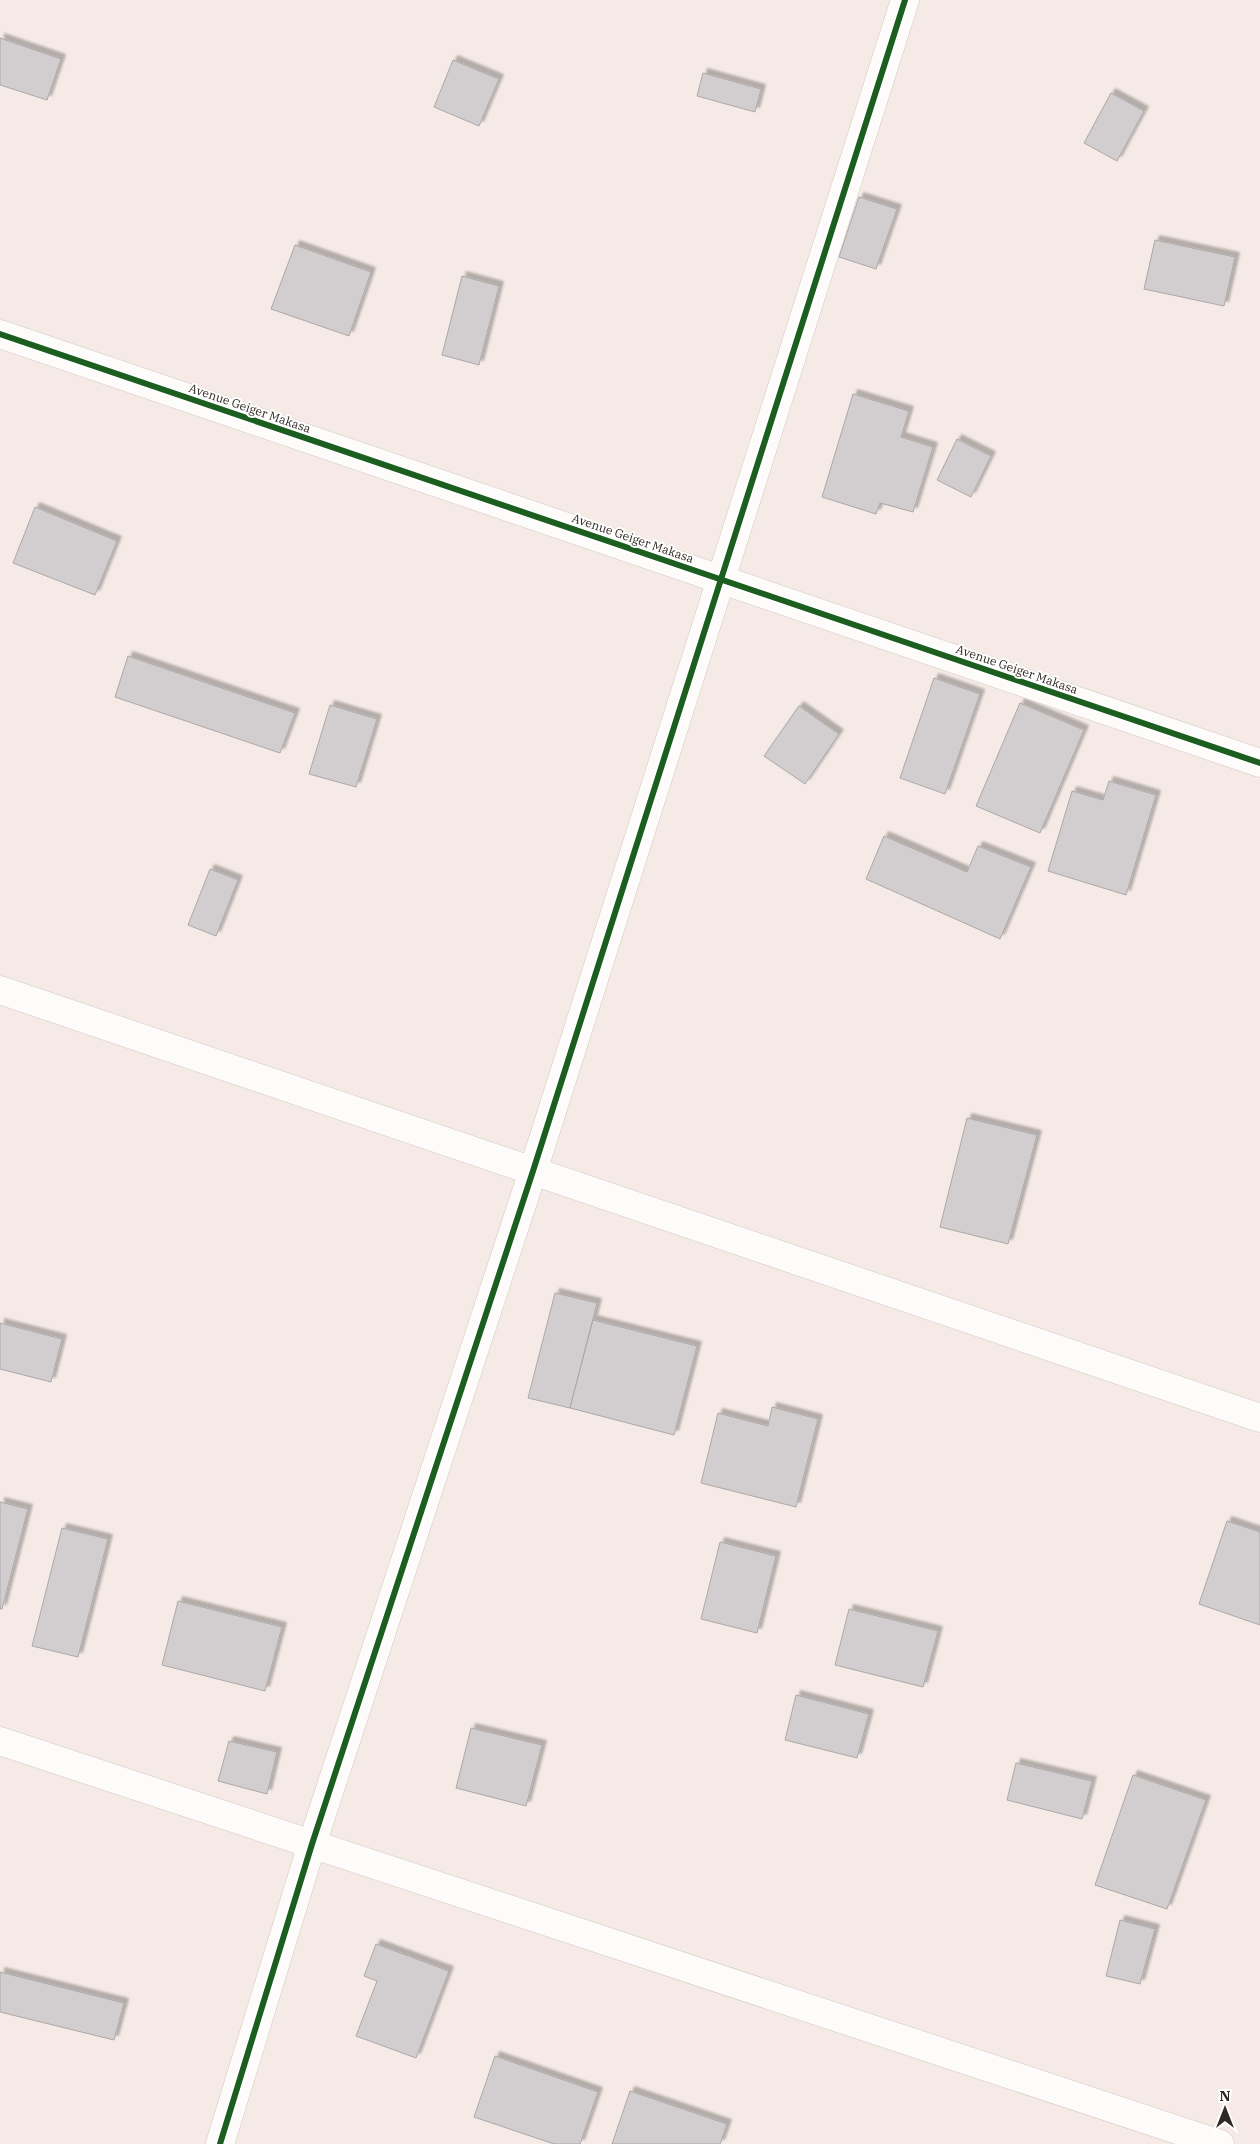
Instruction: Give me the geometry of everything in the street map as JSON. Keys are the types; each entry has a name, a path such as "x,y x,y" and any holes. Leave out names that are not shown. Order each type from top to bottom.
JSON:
{"street":[{"path":"220,2144 312,1844 534,1171 905,0"},
{"name":"Avenue Geiger Makasa","path":"0,334 1260,763"},
{"path":"0,990 1260,1418"},
{"path":"0,1741 1220,2144"}],"building":[{"path":"0,38 61,59 47,100 0,85"},
{"path":"453,60 499,79 479,126 434,107"},
{"path":"703,73 761,89 755,112 697,96"},
{"path":"1111,93 1144,111 1117,161 1084,143"},
{"path":"859,197 897,209 876,269 839,257"},
{"path":"1155,240 1235,257 1224,306 1144,289"},
{"path":"295,245 371,272 349,336 271,309"},
{"path":"462,276 499,286 479,365 442,355"},
{"path":"853,394 909,411 901,437 933,447 913,512 880,503 876,514 822,497"},
{"path":"957,439 991,456 971,497 937,480"},
{"path":"35,507 117,541 95,595 13,563"},
{"path":"128,656 295,713 280,753 115,697"},
{"path":"934,678 980,694 945,794 900,778"},
{"path":"1020,703 1084,730 1040,833 976,806"},
{"path":"330,705 377,719 356,787 309,774"},
{"path":"799,706 839,734 805,784 764,756"},
{"path":"1109,781 1156,795 1126,895 1048,871 1072,791 1103,800"},
{"path":"884,836 967,872 978,846 1031,867 1000,939 866,879"},
{"path":"210,869 238,880 216,936 188,925"},
{"path":"967,1118 1037,1135 1008,1244 940,1227"},
{"path":"555,1293 597,1303 570,1408 528,1398"},
{"path":"593,1320 697,1346 674,1435 570,1408"},
{"path":"0,1323 62,1339 51,1382 0,1369"},
{"path":"772,1407 818,1419 796,1507 701,1483 718,1413 768,1426"},
{"path":"0,1502 28,1509 2,1609 0,1609"},
{"path":"1227,1521 1260,1532 1260,1625 1199,1604"},
{"path":"62,1528 108,1539 78,1657 32,1646"},
{"path":"720,1542 776,1556 757,1633 701,1619"},
{"path":"178,1601 282,1627 265,1691 162,1665"},
{"path":"849,1609 938,1631 923,1687 835,1665"},
{"path":"796,1695 869,1714 857,1758 785,1740"},
{"path":"471,1728 542,1745 526,1806 456,1788"},
{"path":"229,1741 277,1752 267,1794 218,1781"},
{"path":"1016,1763 1092,1781 1082,1819 1007,1800"},
{"path":"1133,1775 1206,1800 1167,1909 1095,1885"},
{"path":"1120,1920 1155,1929 1140,1984 1106,1976"},
{"path":"376,1944 449,1971 416,2058 356,2036 377,1981 364,1976"},
{"path":"0,1972 124,2003 114,2040 0,2012"},
{"path":"495,2056 598,2092 580,2144 554,2144 474,2117"},
{"path":"630,2091 727,2124 720,2144 612,2144"}],"cycle path":[{"path":"220,2144 312,1844 533,1171 905,0"},
{"path":"0,334 1260,763"}]}
